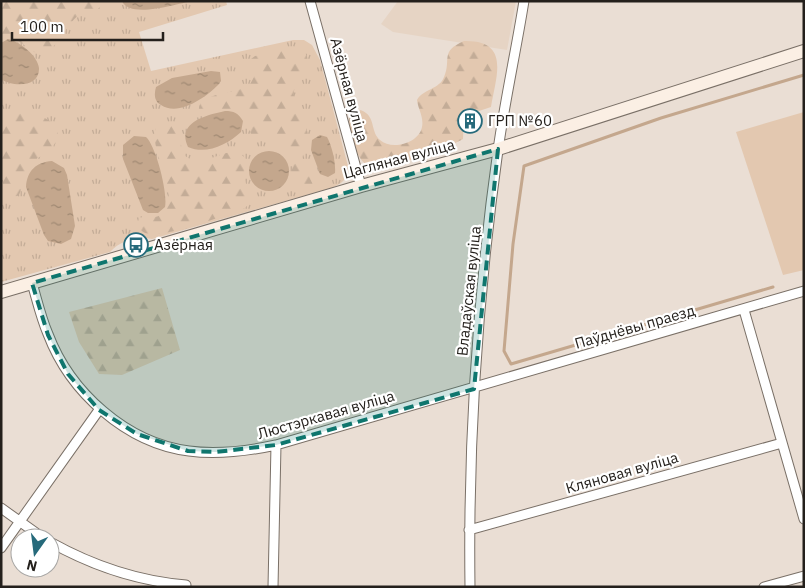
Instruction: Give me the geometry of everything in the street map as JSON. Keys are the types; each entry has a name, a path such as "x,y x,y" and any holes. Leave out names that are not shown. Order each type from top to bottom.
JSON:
{"street":[{"name":"Азёрная вуліца","path":"310,1 361,186"},
{"name":"Владаўская вуліца","path":"470,587 469,530 474,389 498,149 524,1"},
{"name":"Цагляная вуліца","path":"1,292 361,186 498,149 804,51"},
{"name":"Люстэркавая вуліца","path":"32,283 48,335 68,374 99,410 137,434 165,445 188,451 216,452 276,445 474,389"},
{"name":"Паўднёвы праезд","path":"474,389 804,291"},
{"path":"744,310 804,519"},
{"path":"1,548 99,410"},
{"name":"Кляновая вуліца","path":"469,530 782,443"},
{"path":"273,587 276,445"},
{"path":"1,508 27,528"},
{"path":"60,548 80,559 117,572 155,582 186,585"},
{"path":"764,587 804,576"}],"highlighted area":[{"path":"498,149 474,389 276,445 216,452 188,451 137,434 99,410 68,374 48,335 32,283"}],"shaded area":[{"path":"398,1 516,1 507,50 393,32 381,24"}],"green space":[{"path":"1,1 226,1 227,5 139,32 151,71 293,40 304,40 312,45 320,60 348,166 346,177 338,185 331,188 152,239 130,240 119,244 110,252 1,282"},
{"path":"1,1 106,1 101,7 82,13 74,19 53,47 41,54 32,51 15,39 1,37"},
{"path":"464,41 479,42 489,47 495,53 497,72 491,107 464,116 463,139 456,143 418,158 390,165 372,167 364,163 357,153 350,129 349,118 351,111 359,110 366,113 371,119 377,137 385,143 398,145 411,141 420,133 422,127 417,100 423,93 442,81 446,71 449,52 456,45"},
{"path":"291,49 305,53 307,58 306,67 294,91 295,103 308,135 302,159 313,185 305,190 292,186 292,166 278,141 251,134 241,111 230,109 204,114 199,110 200,104 204,100 249,86 254,77 251,59 255,56"},
{"path":"16,109 33,113 50,121 58,133 56,141 50,150 30,163 26,169 19,195 9,200 4,187 3,176 2,120 5,114"},
{"path":"804,112 804,270 783,275 736,132"},
{"path":"159,124 172,125 176,128 180,137 183,154 191,159 209,159 234,152 240,154 246,160 244,176 251,195 250,203 240,211 194,226 158,234 149,234 141,230 137,225 139,218 159,216 168,206 169,195 155,142 155,131"},
{"path":"162,288 180,350 122,375 99,374 79,342 69,312"}],"water":[{"path":"122,1 192,1 143,10 126,6"},
{"path":"8,39 32,54 38,63 38,75 30,82 18,84 1,79 1,43"},
{"path":"211,71 220,72 221,81 207,95 192,104 176,109 168,108 161,105 156,99 156,87 172,78"},
{"path":"225,111 236,113 241,118 243,121 241,132 223,145 209,149 202,150 188,147 185,138 186,131 195,121"},
{"path":"320,135 327,137 334,160 335,173 328,177 320,174 311,150 312,140"},
{"path":"134,136 146,137 157,159 165,191 165,207 158,213 148,213 143,210 123,159 123,145"},
{"path":"273,151 280,154 286,160 289,171 288,179 280,188 273,191 265,191 258,188 250,179 249,167 252,160 261,152"},
{"path":"52,161 64,168 67,175 75,226 71,239 61,244 48,241 44,235 26,187 28,176 33,168 41,163"}],"waterway":[{"path":"773,287 511,364 504,351 513,244 524,166 661,118 804,75"}],"place":[{"name":"ГРП №60","path":"470,121"},
{"name":"Азёрная","path":"136,245"}]}
